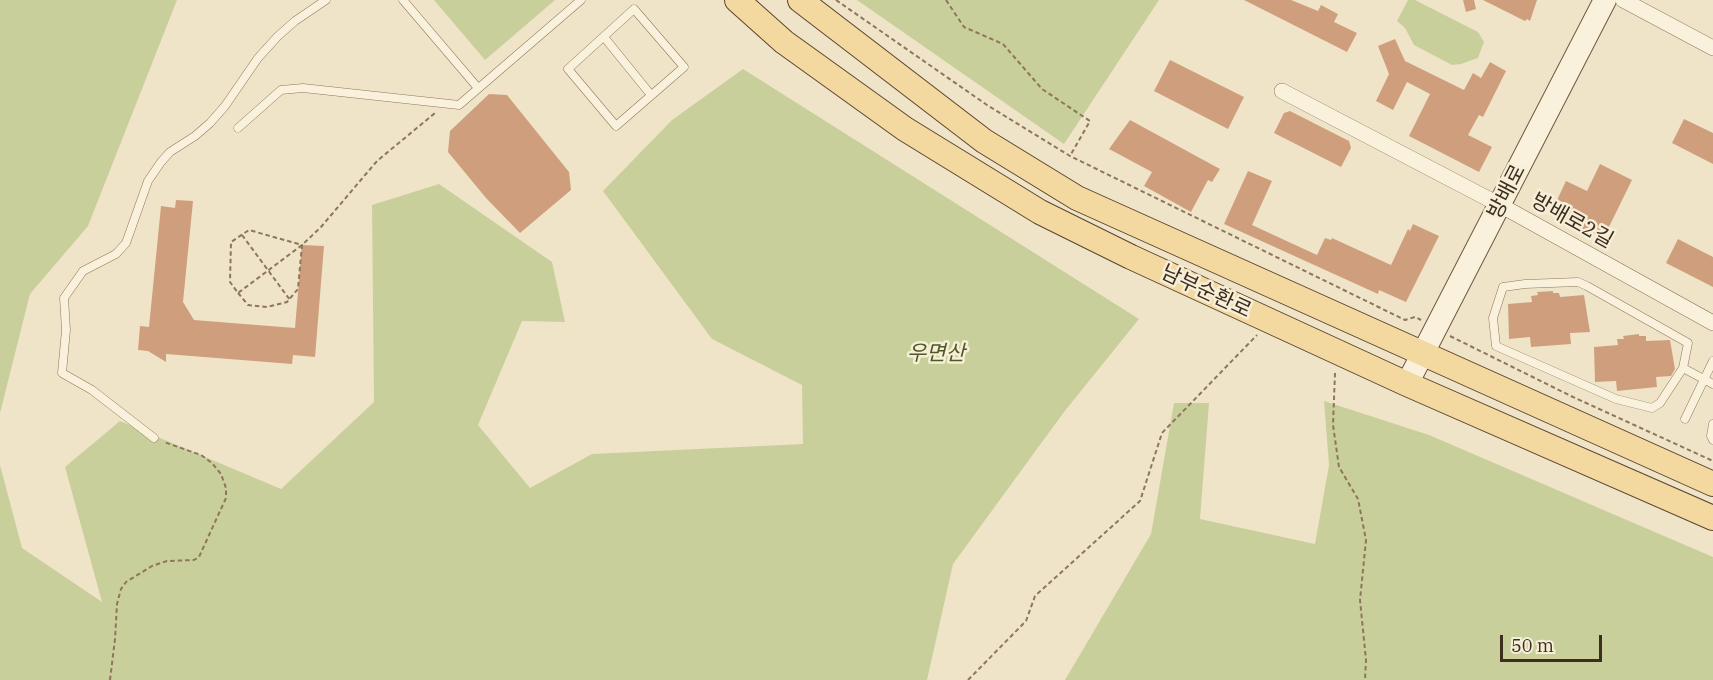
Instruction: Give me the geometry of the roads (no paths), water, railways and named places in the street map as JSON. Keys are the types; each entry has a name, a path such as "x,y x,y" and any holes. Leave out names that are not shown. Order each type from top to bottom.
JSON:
{"main road":[{"name":"남부순환로","path":"737,0 784,42 904,129 1040,212 1131,258 1407,384 1713,518"},
{"name":"남부순환로","path":"800,0 984,141 1077,198 1713,484"},
{"name":"방배로","path":"1407,384 1605,0"}],"street":[{"path":"1623,0 1713,48"},
{"name":"방배로2길","path":"1282,91 1500,205 1713,323"}],"lane":[{"path":"154,438 92,390 62,373 66,330 64,298 83,271 116,254 126,243 132,230 140,198 161,162 210,123 225,106 258,58 278,36 326,0"},
{"path":"403,0 478,88"},
{"path":"238,128 281,90 303,88 459,105 581,0"},
{"path":"634,9 684,67 616,126 568,69 604,37 634,9"},
{"path":"604,37 651,94"},
{"path":"1578,282 1587,286 1688,344 1683,368 1660,403 1652,408 1616,399 1496,346 1493,318 1503,287 1578,282"},
{"path":"1685,419 1713,361"},
{"path":"1683,368 1713,384"},
{"path":"1713,424 1711,436 1713,440"}],"park label":[{"name":"우면산","path":"936,354"}]}
